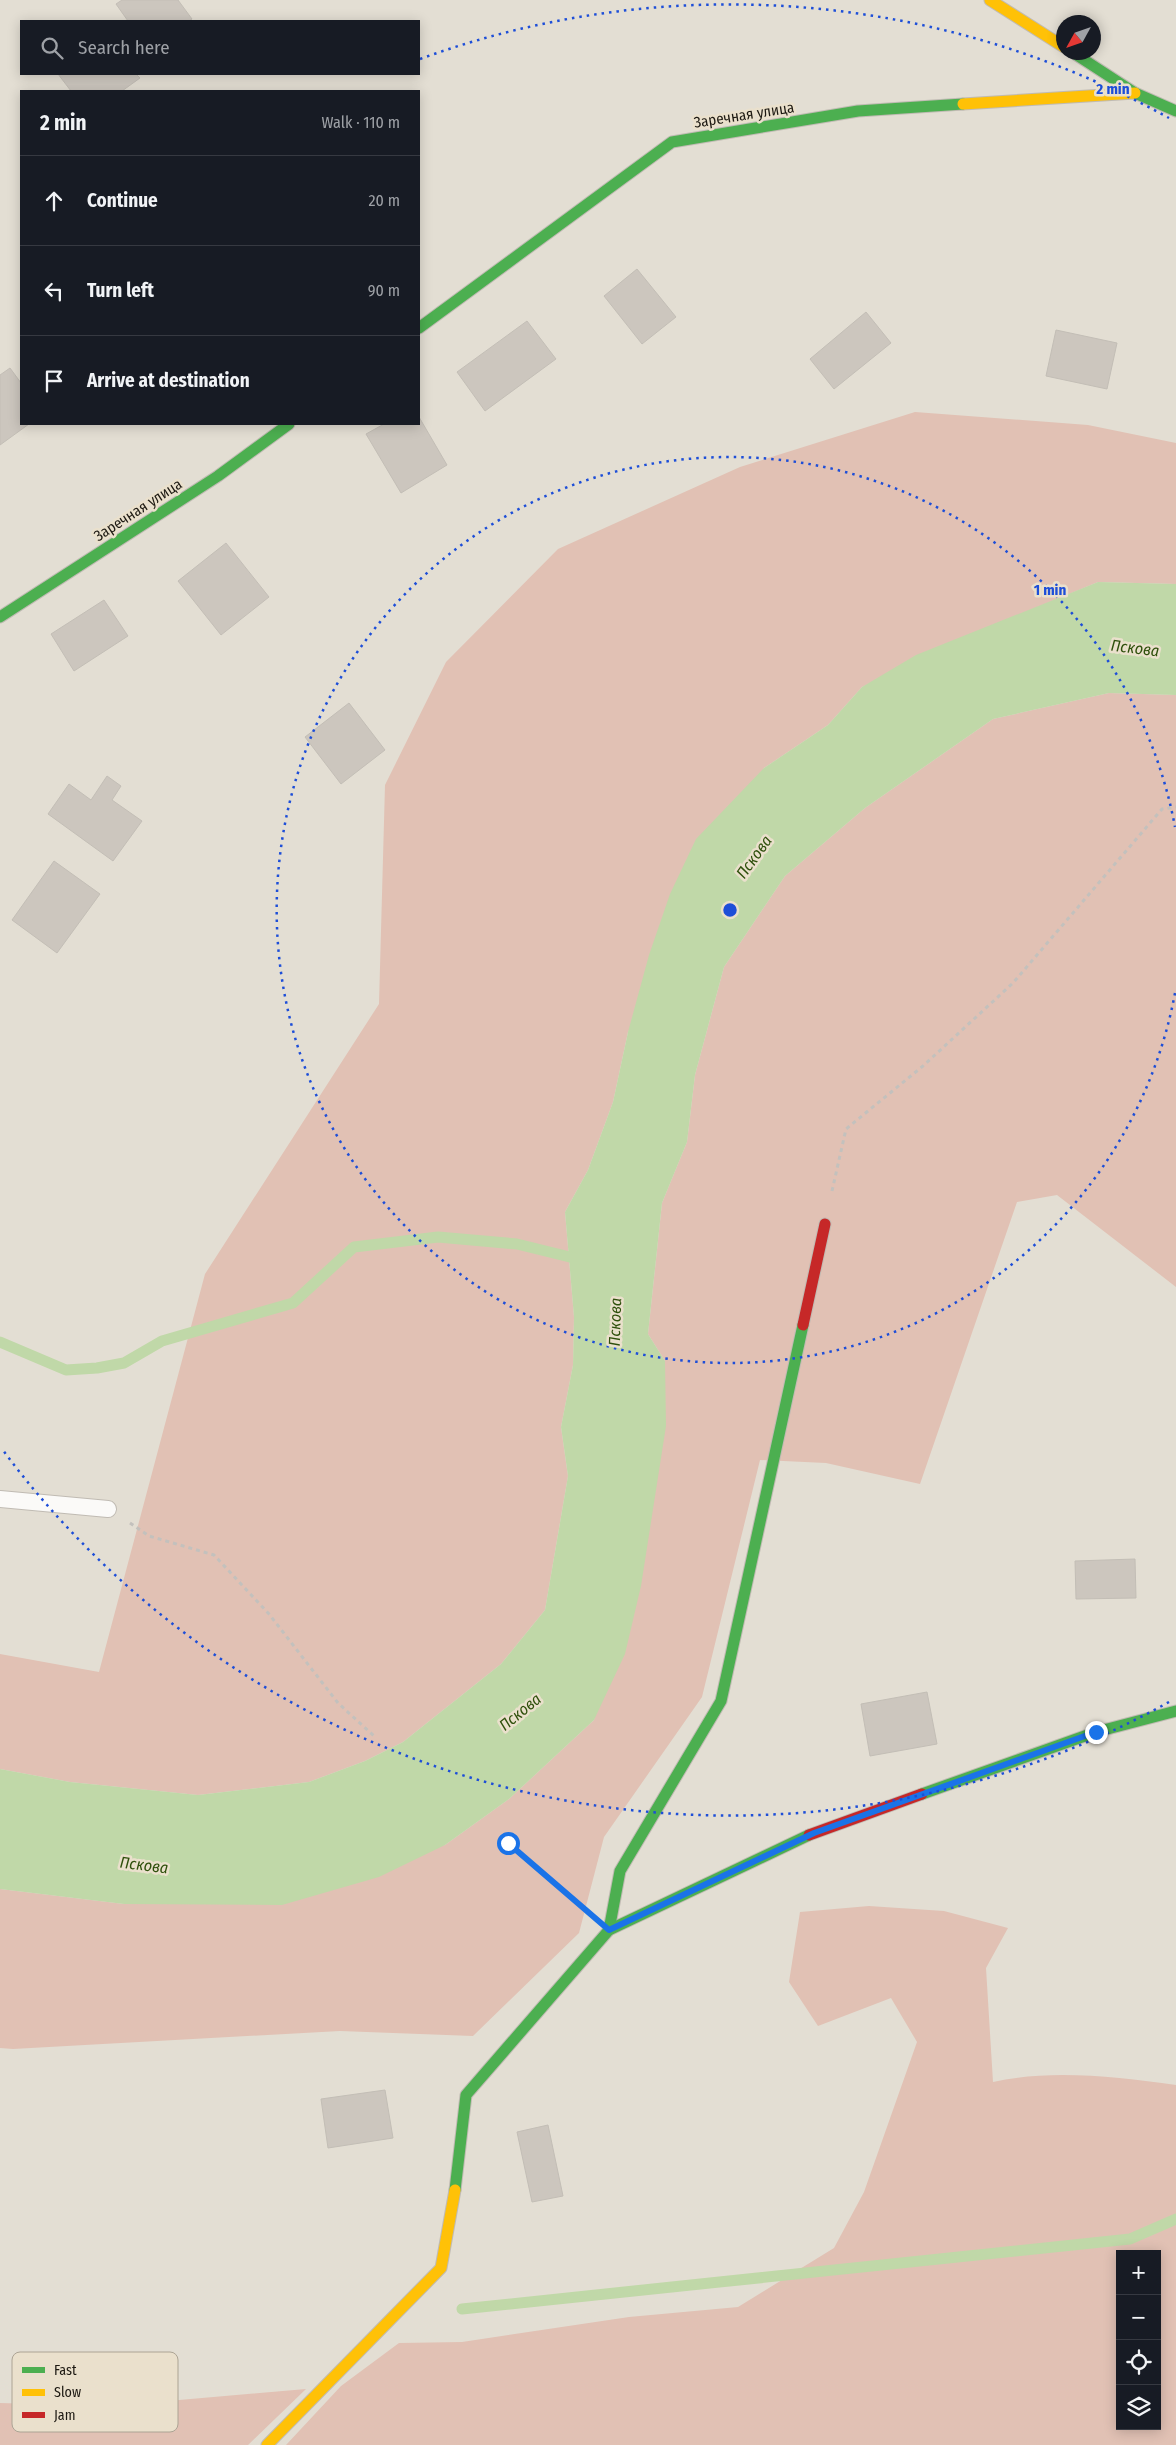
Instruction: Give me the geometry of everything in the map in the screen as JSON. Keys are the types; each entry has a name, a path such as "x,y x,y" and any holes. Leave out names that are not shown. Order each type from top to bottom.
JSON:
{"street":[{"path":"990,0 1056,42"},
{"name":"Заречная улица","path":"1084,60 1135,93 1176,111"},
{"name":"Заречная улица","path":"420,327 672,142 858,111 1135,93"},
{"name":"Заречная улица","path":"0,617 218,476 288,425"},
{"path":"609,1930 620,1871 721,1701 825,1224"},
{"path":"267,2445 441,2268 457,2176 466,2095 609,1930 814,1833 1096,1732 1176,1711"}],"lane":[{"path":"0,1499 108,1509"}],"path":[{"path":"825,1224 846,1128 923,1066 1014,983 1162,808 1176,807"},
{"path":"108,1509 149,1536 214,1555 269,1614 338,1703 374,1736"},
{"path":"508,1843 609,1930"}],"shaded area":[{"path":"915,412 1088,425 1176,443 1176,584 1098,582 1011,618 862,687 828,725 764,768 628,1032 613,1102 588,1170 565,1212 574,1317 573,1365 561,1427 568,1476 545,1610 501,1664 403,1742 365,1761 309,1782 198,1795 70,1782 0,1769 0,1654 99,1672 205,1274 379,1004 385,785 446,662 558,549 740,467"},
{"path":"1109,693 1176,695 1176,1287 1057,1195 1017,1202 920,1484 826,1463 760,1460 702,1697 604,1837 579,1933 473,2036 340,2031 13,2049 0,2048 0,1889 124,1904 445,1845 509,1799 594,1720 665,1361 648,1334 662,1203 687,1142 695,1075 724,967 785,876 865,808 993,719"},
{"path":"869,1906 944,1911 1008,1928 986,1968 993,2082 1016,2078 1061,2075 1130,2079 1176,2085 1176,2445 286,2445 341,2386 399,2343 462,2342 629,2317 738,2307 834,2248 864,2192 917,2042 891,1998 818,2026 789,1982 800,1912"},
{"path":"306,2389 248,2445 0,2445 0,2403 12,2403 12,2432 178,2432 178,2400"}],"water":[{"name":"Пскова","path":"1098,582 1176,584 1176,695 1109,693 993,719 865,808 785,876 724,967 695,1075 687,1142 662,1203 648,1334 665,1361 666,1426 641,1586 625,1654 594,1720 509,1799 445,1845 379,1877 282,1905 124,1904 0,1889 0,1769 70,1782 198,1795 309,1782 365,1761 403,1742 501,1664 545,1610 568,1476 561,1427 573,1365 574,1317 565,1212 588,1170 613,1102 628,1032 649,955 670,894 696,839 764,768 828,725 862,687 916,655"}],"building":[{"path":"122,0 178,0 192,19 127,20 116,4"},
{"path":"59,75 137,75 140,78 123,90 70,90"},
{"path":"637,269 676,317 642,344 604,296"},
{"path":"866,312 891,343 834,389 810,359"},
{"path":"527,321 556,359 485,411 457,372"},
{"path":"1056,330 1117,343 1107,389 1046,376"},
{"path":"10,368 20,382 20,425 28,425 0,445 0,375"},
{"path":"420,419 447,465 401,493 366,434 382,425 420,425"},
{"path":"226,543 269,597 221,635 178,581"},
{"path":"104,600 128,636 74,671 51,634"},
{"path":"349,703 385,750 341,784 305,737"},
{"path":"107,776 121,786 112,800 142,821 113,861 48,814 69,784 91,800"},
{"path":"54,861 100,894 57,953 12,920"},
{"path":"1135,1559 1136,1598 1076,1599 1075,1561"},
{"path":"927,1692 937,1744 870,1756 861,1704"},
{"path":"385,2090 393,2138 328,2148 321,2099"},
{"path":"548,2125 563,2196 532,2202 517,2132"}],"waterway":[{"path":"0,1342 66,1370 97,1368 124,1363 162,1341 293,1303 354,1247 438,1237 517,1244 582,1260"},
{"path":"462,2309 1130,2239 1176,2219"}],"traffic: fast":[{"path":"1084,60 1135,93 1176,111"},
{"path":"420,327 672,142 858,111 963,104"},
{"path":"0,617 218,476 288,425"},
{"path":"609,1930 620,1871 721,1701 803,1325"},
{"path":"922,1794 1096,1732 1176,1711"},
{"path":"455,2190 466,2095 609,1930 809,1835"}],"traffic: slow":[{"path":"990,0 1056,42"},
{"path":"963,104 1135,93"},
{"path":"267,2445 441,2268 455,2190"}],"traffic: jam":[{"path":"803,1325 825,1224"},
{"path":"809,1835 922,1794"}],"route":[{"path":"508,1843 609,1930 814,1833 1096,1732"}]}
